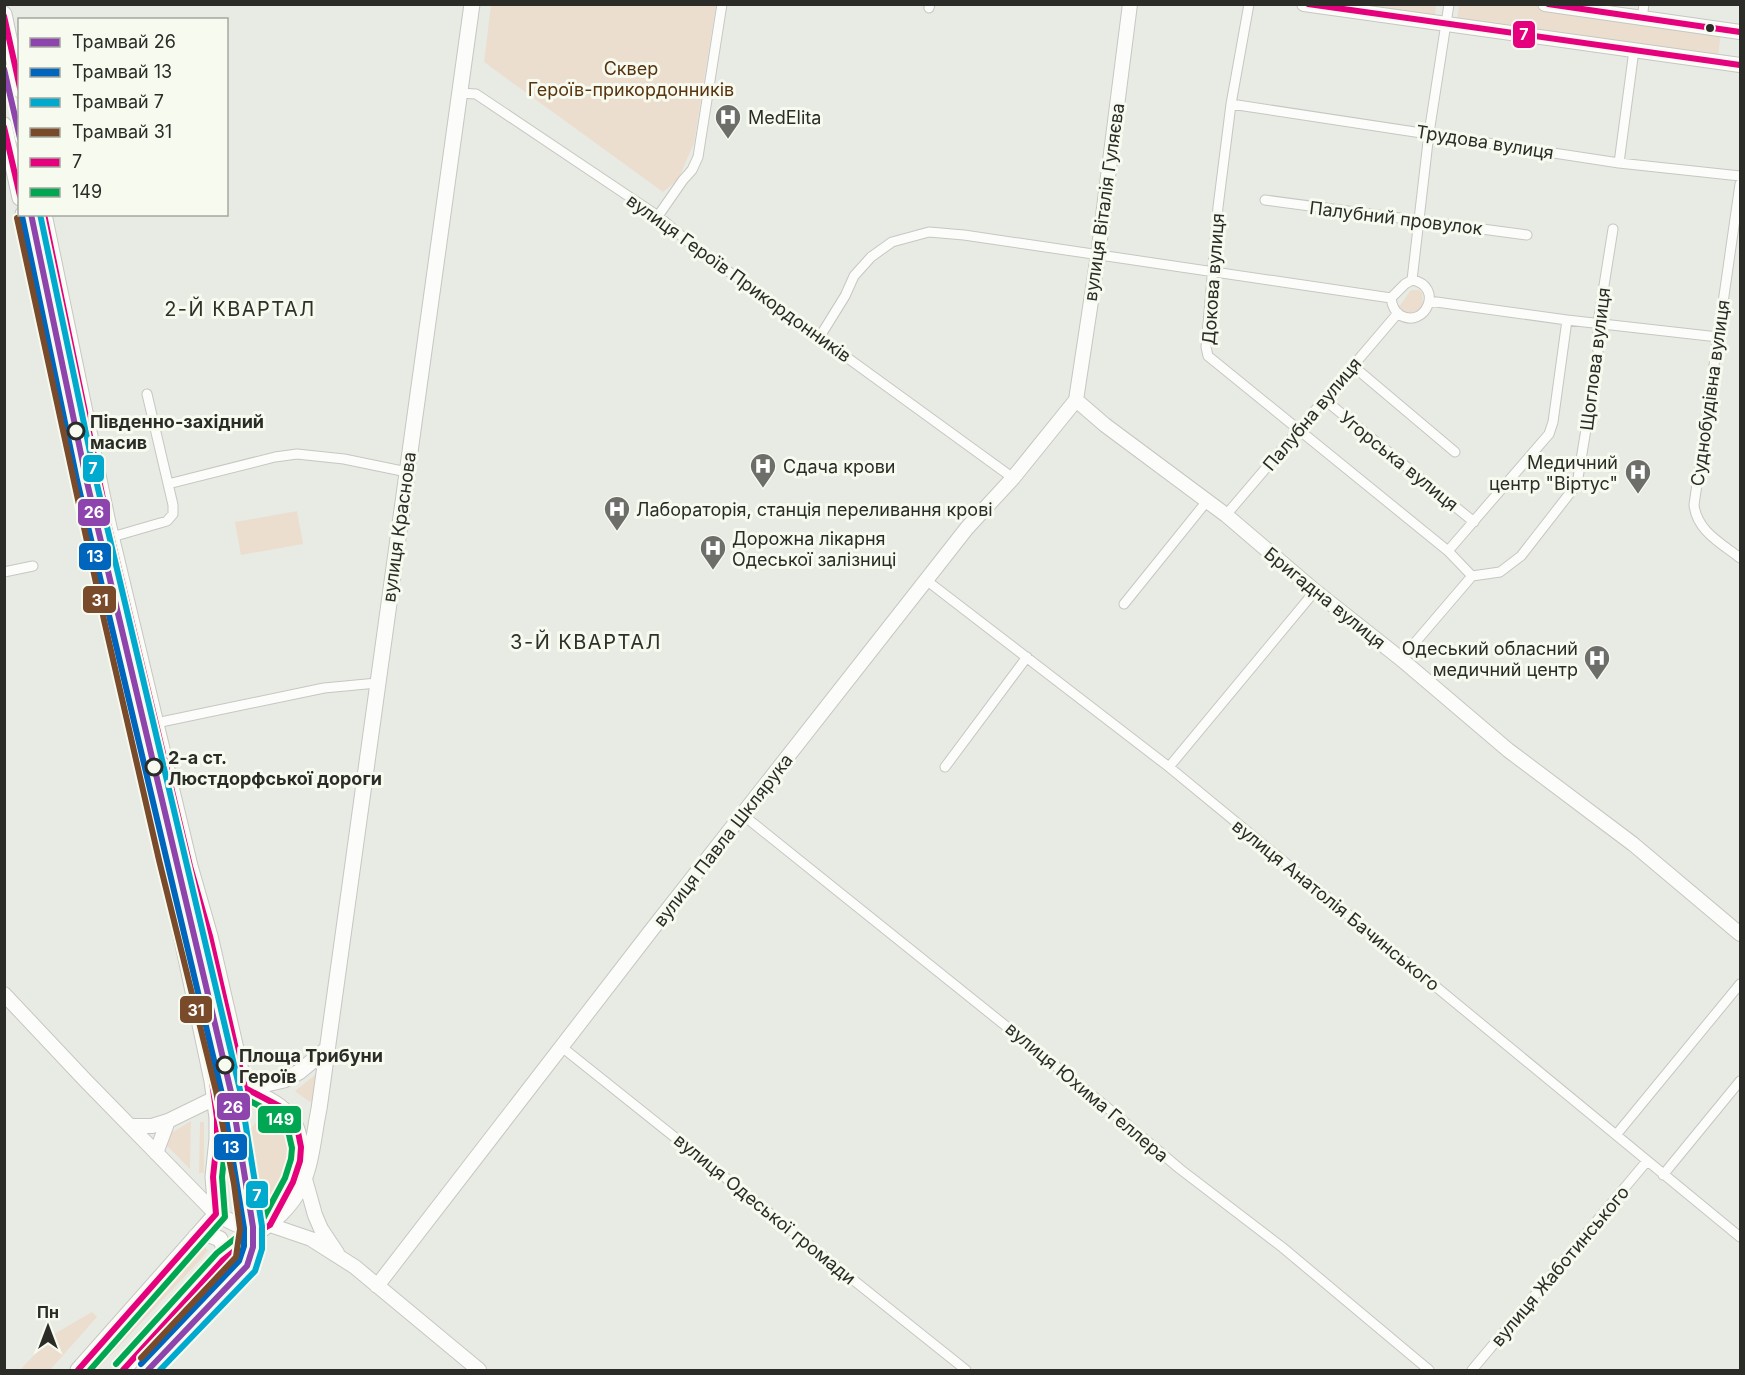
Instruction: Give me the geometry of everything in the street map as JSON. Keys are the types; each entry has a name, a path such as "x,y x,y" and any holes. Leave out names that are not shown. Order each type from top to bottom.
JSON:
{"main road":[{"name":"вулиця Краснова","path":"304,1178 327,1049 472,4"},
{"path":"4,14 18,80"},
{"path":"4,125 18,189"},
{"path":"23,216 89,526 137,727 190,972 212,1081 217,1129 213,1177 216,1214 78,1371"},
{"path":"44,216 112,537 190,866 210,936 237,1090"},
{"path":"213,1099 237,1090 284,1080 299,1072 327,1049"},
{"path":"237,1090 266,1098 281,1107 292,1119 301,1147 300,1161 288,1192 262,1226"},
{"path":"123,1371 223,1260 262,1226 290,1206 304,1178"},
{"path":"216,1214 236,1224 262,1226"},
{"path":"196,1236 210,1235 220,1239 223,1245 223,1260"}],"street":[{"path":"658,216 692,170 698,157 722,4"},
{"name":"вулиця Віталія Гуляєва","path":"1076,400 1098,255 1130,4"},
{"name":"Докова вулиця","path":"1249,4 1231,104 1218,207 1206,347 1208,356 1448,551 1472,576"},
{"path":"1304,4 1740,64"},
{"path":"1412,280 1429,133 1449,4"},
{"path":"1545,4 1643,11 1740,32"},
{"path":"1619,163 1634,50"},
{"name":"вулиця Героїв Прикордонників","path":"459,93 476,94 658,216 692,245 1013,478"},
{"name":"Трудова вулиця","path":"1231,104 1619,163 1740,176"},
{"name":"Суднобудівна вулиця","path":"1740,184 1694,505 1695,516 1703,529 1740,558"},
{"name":"Палубний провулок","path":"1265,200 1527,235"},
{"name":"Щоглова вулиця","path":"1472,576 1500,572 1521,556 1577,484 1598,356 1598,323 1613,230"},
{"path":"819,338 845,296 854,276 871,257 892,242 929,232 964,235 1391,298"},
{"path":"1412,280 1420,281 1426,286 1430,301 1420,315 1412,318 1398,313 1392,305 1391,298 1412,280"},
{"path":"1430,301 1567,320 1718,337"},
{"name":"Палубна вулиця","path":"1226,515 1398,313"},
{"path":"1448,551 1549,434 1553,422 1567,320"},
{"path":"1353,366 1455,452"},
{"path":"112,537 167,521 173,514 173,505 147,394"},
{"name":"вулиця Павла Шклярука","path":"377,1286 563,1048 650,932 967,528 1013,478 1076,400"},
{"name":"Бригадна вулиця","path":"1076,400 1226,515 1508,750 1633,844 1740,934"},
{"name":"Угорська вулиця","path":"1325,400 1474,522"},
{"path":"168,484 275,457 297,454 344,459 407,472"},
{"path":"1124,604 1207,501"},
{"path":"4,572 33,566"},
{"path":"1401,659 1472,576"},
{"name":"вулиця Анатолія Бачинського","path":"926,580 1169,767 1740,1237"},
{"path":"1169,767 1315,591"},
{"path":"945,767 1027,657"},
{"path":"137,727 324,688 377,683"},
{"name":"вулиця Юхима Геллера","path":"743,815 1103,1104 1180,1169 1282,1247 1429,1371"},
{"path":"1616,1135 1740,984"},
{"path":"4,994 216,1214"},
{"name":"вулиця Одеської громади","path":"563,1048 966,1371"},
{"path":"1663,1175 1740,1081"},
{"path":"130,1126 152,1126 168,1121 213,1099"},
{"path":"156,1153 168,1121"},
{"path":"300,1161 315,1215 321,1229 340,1257"},
{"name":"вулиця Жаботинського","path":"1472,1371 1647,1161"},
{"path":"262,1226 311,1239 340,1257 479,1371"}],"green space":[{"path":"1525,4 1721,32 1718,57 1457,21 1459,5"},
{"name":"Сквер Героїв-прикордонників","path":"491,5 716,5 694,143 678,180 663,192 484,62"},
{"path":"1331,5 1436,5 1435,19"},
{"path":"1410,291 1422,293 1421,309 1411,314 1401,311 1399,307"},
{"path":"297,511 303,544 241,555 235,522"},
{"path":"317,1075 317,1105 295,1091"},
{"path":"268,1119 279,1124 287,1133 292,1142 293,1152 288,1171 258,1211 245,1137 255,1123"},
{"path":"191,1121 190,1169 166,1145 166,1136"},
{"path":"200,1122 204,1122 204,1173 199,1173"},
{"path":"239,1158 249,1216 240,1215 235,1211 232,1203 233,1184"},
{"path":"197,1245 204,1246 208,1250 202,1258 97,1370 83,1370"},
{"path":"92,1312 97,1317 50,1370 20,1370 54,1334"}],"tram line":[{"name":"26","path":"4,69 18,129"},
{"name":"13","path":"22,216 77,480 222,1094 244,1228 244,1246 239,1261 141,1364"},
{"name":"26","path":"31,216 86,478 231,1092 253,1227 253,1247 247,1266 148,1370"},
{"name":"7","path":"40,216 95,476 240,1090 262,1226 262,1249 255,1271 160,1370"},
{"name":"31","path":"17,218 104,620 159,860 216,1091 240,1229 236,1257 141,1358"}],"transit line":[{"name":"7","path":"1308,4 1740,65"},
{"name":"7","path":"1548,4 1740,32"},
{"name":"7","path":"4,16 18,79"},
{"name":"7","path":"4,127 18,187"},
{"name":"149","path":"35,216 99,525 181,868 201,938 236,1090 240,1096 275,1114 284,1124 292,1148 285,1178 263,1219 217,1253 116,1364"},
{"name":"7","path":"44,216 108,523 190,866 210,936 245,1088 281,1107 292,1119 301,1147 300,1161 293,1182 270,1225 223,1260 123,1370"},
{"name":"149","path":"90,1370 225,1217 222,1177 226,1117 221,1079 209,1023"},
{"name":"7","path":"78,1370 216,1214 213,1177 217,1118 200,1025"}],"place":[{"name":"MedElita","path":"728,140"},
{"name":"Південно-західний масив","path":"76,431"},
{"name":"Сдача крови","path":"763,489"},
{"name":"Медичний центр \"Віртус\"","path":"1638,495"},
{"name":"Лабораторія, станція переливання крові","path":"617,532"},
{"name":"Дорожна лікарня Одеської залізниці","path":"713,571"},
{"name":"Одеський обласний медичний центр","path":"1597,681"},
{"name":"2-а ст. Люстдорфської дороги","path":"154,767"},
{"name":"Площа Трибуни Героїв","path":"225,1065"}],"district":[{"name":"2-Й КВАРТАЛ","path":"240,309"},
{"name":"3-Й КВАРТАЛ","path":"586,642"}]}
